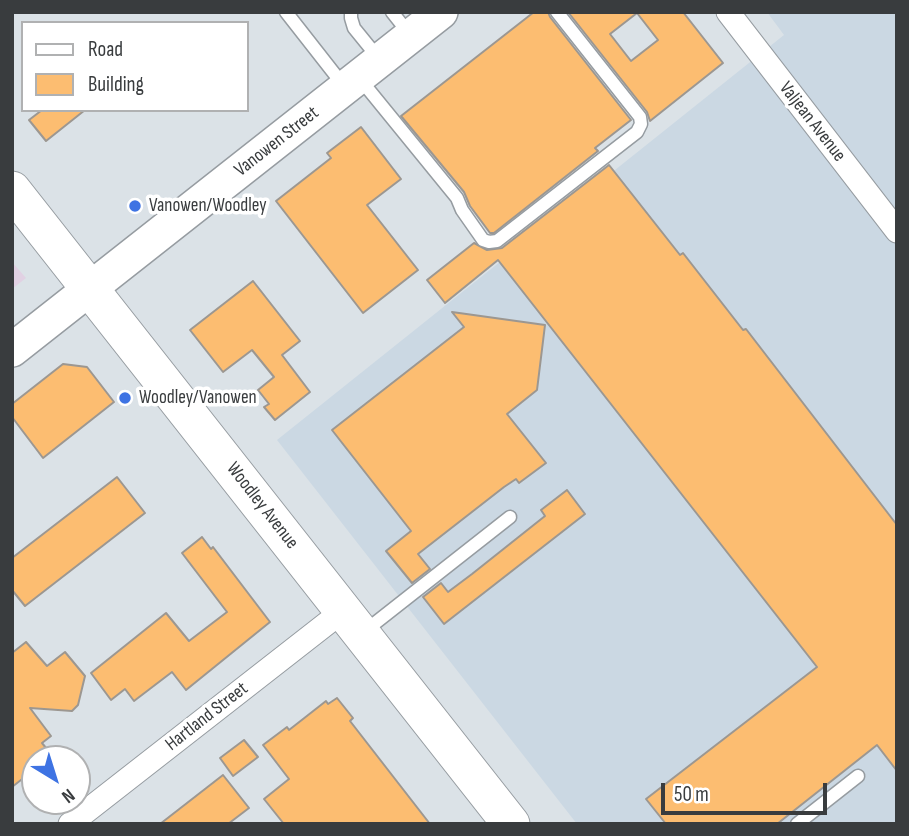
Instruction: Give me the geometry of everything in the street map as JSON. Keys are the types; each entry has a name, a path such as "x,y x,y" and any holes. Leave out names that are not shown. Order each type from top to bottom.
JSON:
{"main road":[{"name":"Vanowen Street","path":"12,350 361,75 402,24 441,12"},
{"name":"Woodley Avenue","path":"12,190 511,824"}],"street":[{"name":"Valjean Avenue","path":"727,12 897,231"},
{"name":"Hartland Street","path":"70,824 353,621"}],"lane":[{"path":"286,12 361,75 457,198 483,240 489,242 498,241 637,132 641,124 640,117 557,12"},
{"path":"351,12 361,75"},
{"path":"353,621 510,517"},
{"path":"797,824 858,776"}],"shaded area":[{"path":"767,12 897,12 897,824 577,824 277,440 784,35"},
{"path":"12,262 26,278 12,289"}],"building":[{"path":"534,12 548,12 631,120 595,148 598,151 494,233 490,233 470,206 464,192 401,116"},
{"path":"568,12 683,12 723,63 650,121 647,112","holes":["637,13 658,40 631,61 610,34"]},
{"path":"39,112 82,112 46,141 29,120"},
{"path":"361,127 401,179 367,205 418,270 363,313 276,201 331,158 327,153"},
{"path":"609,165 680,255 683,253 743,330 746,329 897,525 897,771 877,745 777,824 666,824 646,799 817,667 498,260 445,303 427,280 474,243 487,250 502,248"},
{"path":"253,281 300,341 282,355 310,392 275,420 264,407 269,404 258,390 274,377 252,350 223,372 190,330"},
{"path":"452,312 545,325 537,390 507,414 546,463 519,483 516,479 504,487 418,554 430,569 412,583 386,551 411,531 332,430 464,327"},
{"path":"63,364 87,367 114,402 43,458 12,417 12,404"},
{"path":"117,477 145,513 25,606 12,590 12,558"},
{"path":"567,490 585,514 444,624 423,597 441,583 448,592 545,516 541,510"},
{"path":"202,537 211,549 213,547 270,622 186,690 172,672 134,701 125,689 111,700 91,673 166,613 189,641 227,612 182,553"},
{"path":"26,642 47,666 65,652 85,676 78,705 72,711 30,708 51,736 42,743 44,745 21,745 21,780 12,787 12,653"},
{"path":"337,698 353,718 350,721 430,824 284,824 264,799 289,779 263,745 287,727 289,730 326,701 328,704"},
{"path":"244,740 258,757 233,776 220,758"},
{"path":"223,775 249,808 228,824 160,824"}],"place":[{"name":"Vanowen/Woodley","path":"135,206"},
{"name":"Woodley/Vanowen","path":"125,398"}]}
